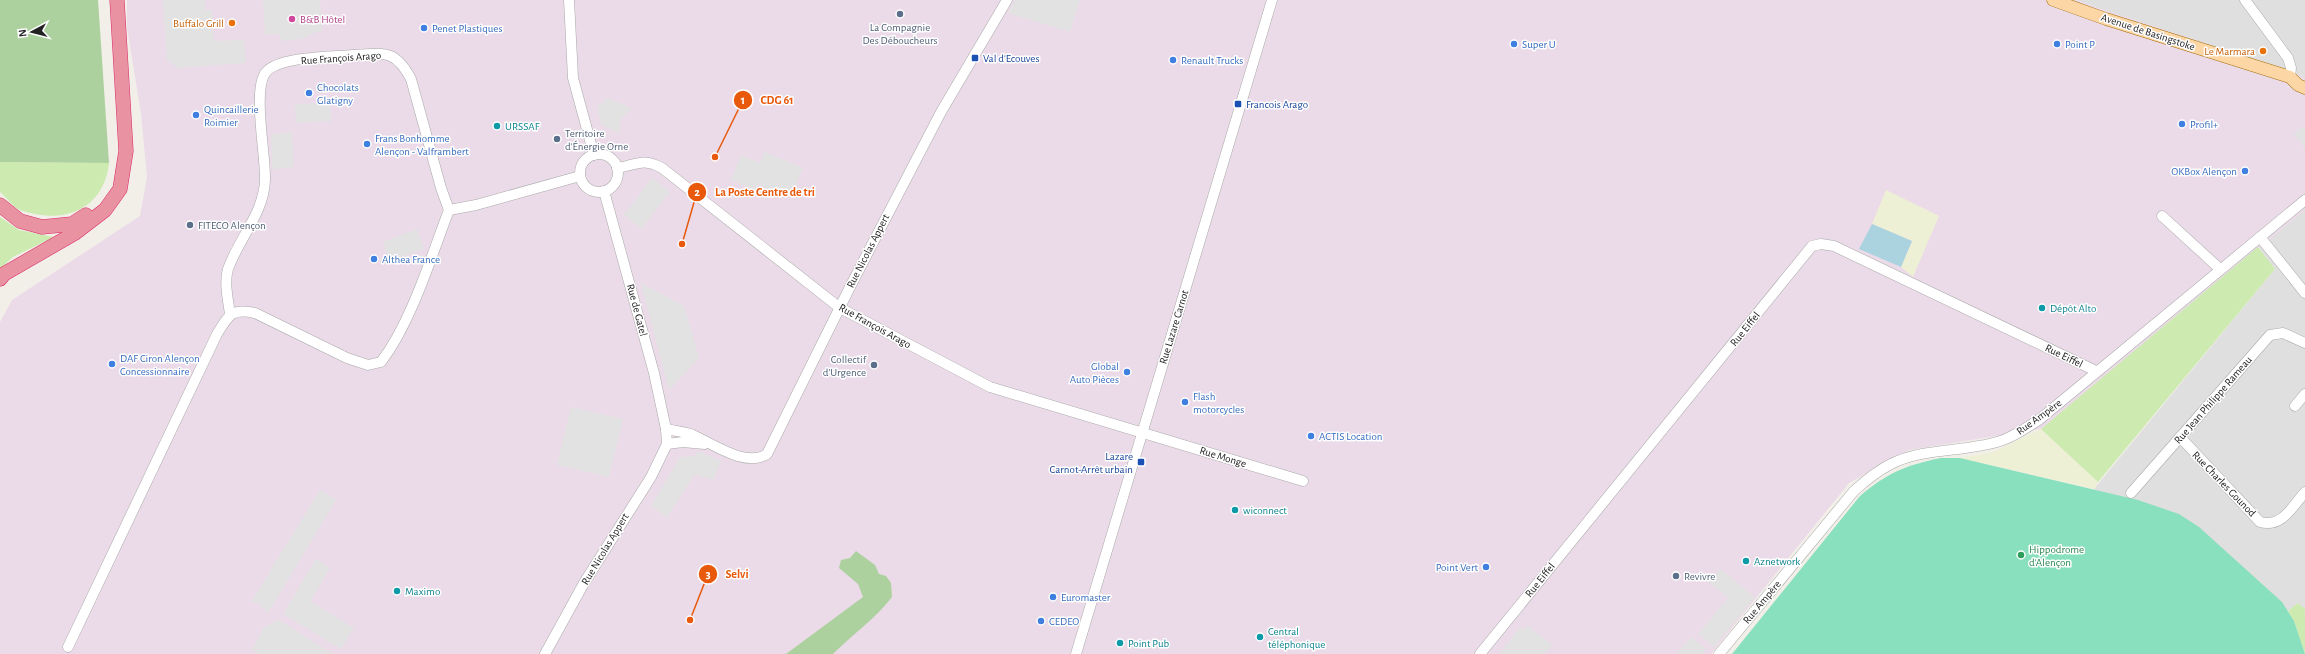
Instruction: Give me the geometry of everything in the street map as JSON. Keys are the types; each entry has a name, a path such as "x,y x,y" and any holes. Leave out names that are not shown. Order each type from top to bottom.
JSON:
{"highway":[{"path":"0,205 20,220 42,227 72,224 99,206 114,187 120,151 110,0"},
{"path":"0,279 4,274 75,233 105,210 120,189 126,152 118,0"}],"main road":[{"name":"Avenue de Basingstoke","path":"2053,0 2121,24 2290,77 2298,85 2305,88"}],"street":[{"path":"569,0 573,78 594,155"},
{"name":"Rue Nicolas Appert","path":"545,654 595,565 654,471 667,444 666,429 692,434 711,445 750,458 760,458 767,454 941,112 1007,0"},
{"name":"Rue Lazare Carnot","path":"1076,654 1272,0"},
{"path":"2245,0 2288,58 2291,68 2290,77"},
{"name":"Rue François Arago","path":"230,314 227,288 228,270 262,203 265,180 259,88 266,72 281,62 376,54 394,56 403,65 411,79 441,188 449,210"},
{"path":"603,154 610,158 616,168 617,178 614,184 604,191 594,192 587,188 580,176 583,162 594,155 603,154"},
{"name":"Rue François Arago","path":"616,168 644,162 662,168 840,308 990,387 1142,433"},
{"path":"68,647 217,334 230,314 242,310 255,313 347,358 368,365 381,362 391,349 404,324 449,210 483,204 580,176"},
{"name":"Rue de Gatel","path":"604,191 654,373 666,429"},
{"name":"Rue Ampère","path":"1719,654 1854,491 1868,478 1892,463 1923,454 1975,447 1997,442 2015,435 2040,419 2096,371 2305,200"},
{"path":"2162,216 2220,269"},
{"path":"2260,237 2305,293"},
{"name":"Rue Eiffel","path":"1480,654 1812,246 1821,244 1834,246 2096,371"},
{"name":"Rue Jean Philippe Rameau","path":"2132,493 2270,335 2283,333 2305,343"},
{"path":"2295,406 2305,394"},
{"name":"Rue Monge","path":"1142,433 1303,481"},
{"name":"Rue Charles Gounod","path":"2180,437 2260,522 2270,525 2279,522 2305,492"},
{"name":"Rue Nicolas Appert","path":"667,444 683,442 711,445"}],"shaded area":[{"path":"127,0 2076,0 2305,77 2305,210 2041,429 1909,450 1849,483 1711,654 0,654 0,322 12,300 140,216 147,177 141,114 127,27"},
{"path":"163,0 205,0 205,10 212,10 214,41 244,40 246,63 178,68 167,60"},
{"path":"263,0 320,0 322,31 316,32 302,39 282,41 279,34 265,35"},
{"path":"1015,0 1080,0 1070,32 1008,13"},
{"path":"2076,0 2305,0 2305,77 2246,58"},
{"path":"608,98 632,109 621,119 619,134 601,124 597,107"},
{"path":"330,103 332,121 296,123 295,104"},
{"path":"2302,127 2305,129 2305,148 2294,134"},
{"path":"292,132 294,167 272,169 271,134"},
{"path":"765,152 803,168 790,198 758,184 755,190 731,180 741,155 760,163"},
{"path":"652,178 670,192 641,229 624,215"},
{"path":"2305,210 2305,609 2298,603 2288,611 2272,594 2094,489 2275,269 2258,247"},
{"path":"417,229 424,249 389,261 383,242"},
{"path":"641,283 684,306 699,358 669,390"},
{"path":"571,407 623,419 609,477 557,465"},
{"path":"698,451 721,461 713,480 695,474 667,517 651,506 680,457 695,456"},
{"path":"320,490 336,500 268,613 259,604 251,602"},
{"path":"316,559 330,568 310,601 354,628 341,649 283,614"},
{"path":"1720,569 1755,597 1714,647 1698,634 1728,598 1708,582"},
{"path":"279,620 333,654 260,654 252,650 264,627"},
{"path":"1528,626 1552,645 1545,654 1499,654 1520,627 1523,630"},
{"path":"1691,637 1706,649 1702,654 1677,654"}],"green space":[{"path":"0,0 98,0 109,163 0,162"},
{"path":"0,162 109,163 106,177 101,189 94,199 74,212 49,216 17,209 0,192"},
{"path":"1886,190 1939,216 1913,277 1901,267 1912,241 1872,224"},
{"path":"0,217 19,230 54,237 13,257 0,269"},
{"path":"2258,247 2275,269 2098,482 2041,429"},
{"path":"2041,429 2098,482 2094,489 1960,458 1994,452"},
{"name":"Hippodrome d'Alençon","path":"1941,458 1960,458 2138,500 2179,514 2199,527 2282,602 2294,621 2305,654 1732,654 1860,496 1879,481 1898,471 1907,467"},
{"path":"856,551 875,565 879,574 886,576 891,583 892,597 871,619 833,654 786,654 863,597 858,584 839,568 841,560 850,558"},
{"path":"2298,603 2305,609 2305,654 2294,621 2288,611"}],"water":[{"path":"1872,224 1912,241 1901,267 1859,249"}],"place":[{"name":"La Compagnie Des Déboucheurs","path":"900,14"},
{"name":"B&B Hôtel","path":"292,19"},
{"name":"Buffalo Grill","path":"232,23"},
{"name":"Penet Plastiques","path":"424,28"},
{"name":"Super U","path":"1514,44"},
{"name":"Point P","path":"2057,44"},
{"name":"Le Marmara","path":"2263,51"},
{"name":"Val d'Ecouves","path":"975,58"},
{"name":"Renault Trucks","path":"1173,60"},
{"name":"Chocolats Glatigny","path":"309,93"},
{"name":"Francois Arago","path":"1238,104"},
{"name":"Quincaillerie Roimier","path":"196,115"},
{"name":"Profil+","path":"2182,124"},
{"name":"URSSAF","path":"497,126"},
{"name":"Territoire d'Énergie Orne","path":"557,139"},
{"name":"Frans Bonhomme Alençon - Valframbert","path":"367,144"},
{"name":"CDG 61","path":"715,157"},
{"name":"OKBox Alençon","path":"2245,171"},
{"name":"FITECO Alençon","path":"190,225"},
{"name":"La Poste Centre de tri","path":"682,244"},
{"name":"Althea France","path":"374,259"},
{"name":"Dépôt Alto","path":"2042,308"},
{"name":"DAF Ciron Alençon Concessionnaire","path":"112,364"},
{"name":"Collectif d’Urgence","path":"874,365"},
{"name":"Global Auto Pièces","path":"1127,372"},
{"name":"Flash motorcycles","path":"1185,402"},
{"name":"ACTIS Location","path":"1311,436"},
{"name":"Lazare Carnot-Arrêt urbain","path":"1141,462"},
{"name":"wiconnect","path":"1235,510"},
{"name":"Hippodrome d'Alençon","path":"2021,555"},
{"name":"Aznetwork","path":"1746,561"},
{"name":"Point Vert","path":"1486,567"},
{"name":"Revivre","path":"1676,576"},
{"name":"Maximo","path":"397,591"},
{"name":"Euromaster","path":"1053,597"},
{"name":"Selvi","path":"690,620"},
{"name":"CEDEO","path":"1041,621"},
{"name":"Central téléphonique","path":"1260,637"},
{"name":"Point Pub","path":"1120,643"}]}
